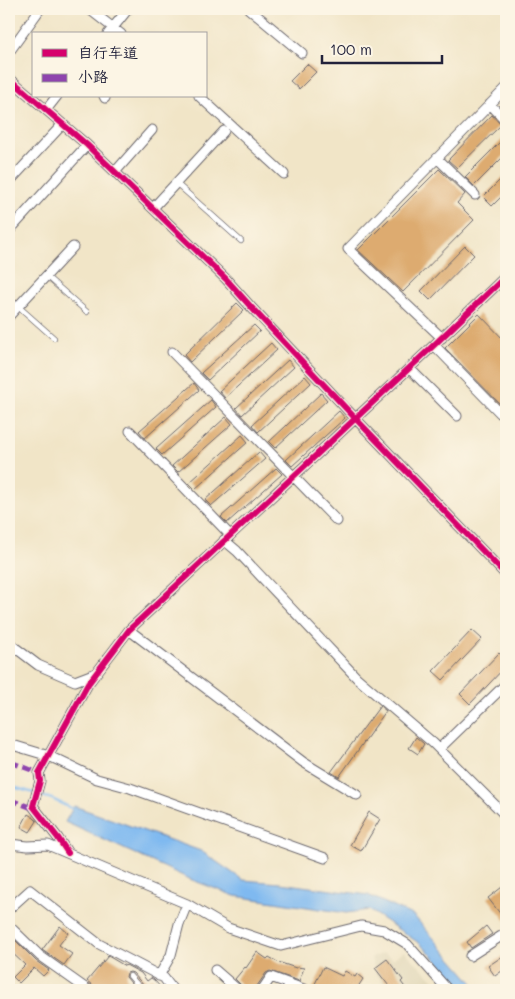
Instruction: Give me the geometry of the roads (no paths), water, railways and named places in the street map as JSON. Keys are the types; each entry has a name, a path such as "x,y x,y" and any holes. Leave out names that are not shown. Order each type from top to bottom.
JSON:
{"street":[{"path":"9,52 40,9"},
{"path":"89,9 114,32 128,9"},
{"path":"249,9 302,52"},
{"path":"9,78 32,98"},
{"path":"442,338 348,249 506,88"},
{"path":"32,98 86,145 226,279 355,418 506,575"},
{"path":"46,110 55,98"},
{"path":"201,98 284,174"},
{"path":"490,104 506,121"},
{"path":"9,182 62,125"},
{"path":"114,172 152,130"},
{"path":"153,208 224,131"},
{"path":"9,231 86,145"},
{"path":"438,158 475,195"},
{"path":"9,316 73,247"},
{"path":"68,853 33,806 40,781 40,773 88,684 129,630 506,276"},
{"path":"434,345 506,419"},
{"path":"172,352 337,521"},
{"path":"410,368 457,416"},
{"path":"130,431 227,537 237,551 357,678 440,749 506,816"},
{"path":"129,630 303,762 356,795"},
{"path":"9,644 38,665 75,681 97,673"},
{"path":"440,749 506,684"},
{"path":"9,744 49,756 97,779 130,788 325,858"},
{"path":"9,844 28,846 48,845 187,904 228,928 281,946 361,926 384,930 407,944 448,990"},
{"path":"9,909 30,890 99,944 164,978 172,990"},
{"path":"159,976 171,956 187,904"},
{"path":"9,926 40,956 88,990"},
{"path":"470,956 506,933"},
{"path":"215,970 238,990"},
{"path":"262,990 271,977 306,990"}],"lane":[{"path":"176,183 240,240"},
{"path":"46,276 87,312"},
{"path":"18,306 54,338"},
{"path":"130,976 142,990"}],"water":[{"path":"74,806 201,851 243,880 368,895 414,916 479,990 463,990 419,943 369,910 346,913 235,896 192,880 65,822"}],"waterway":[{"path":"9,786 34,793"},
{"path":"39,795 75,810"}]}
